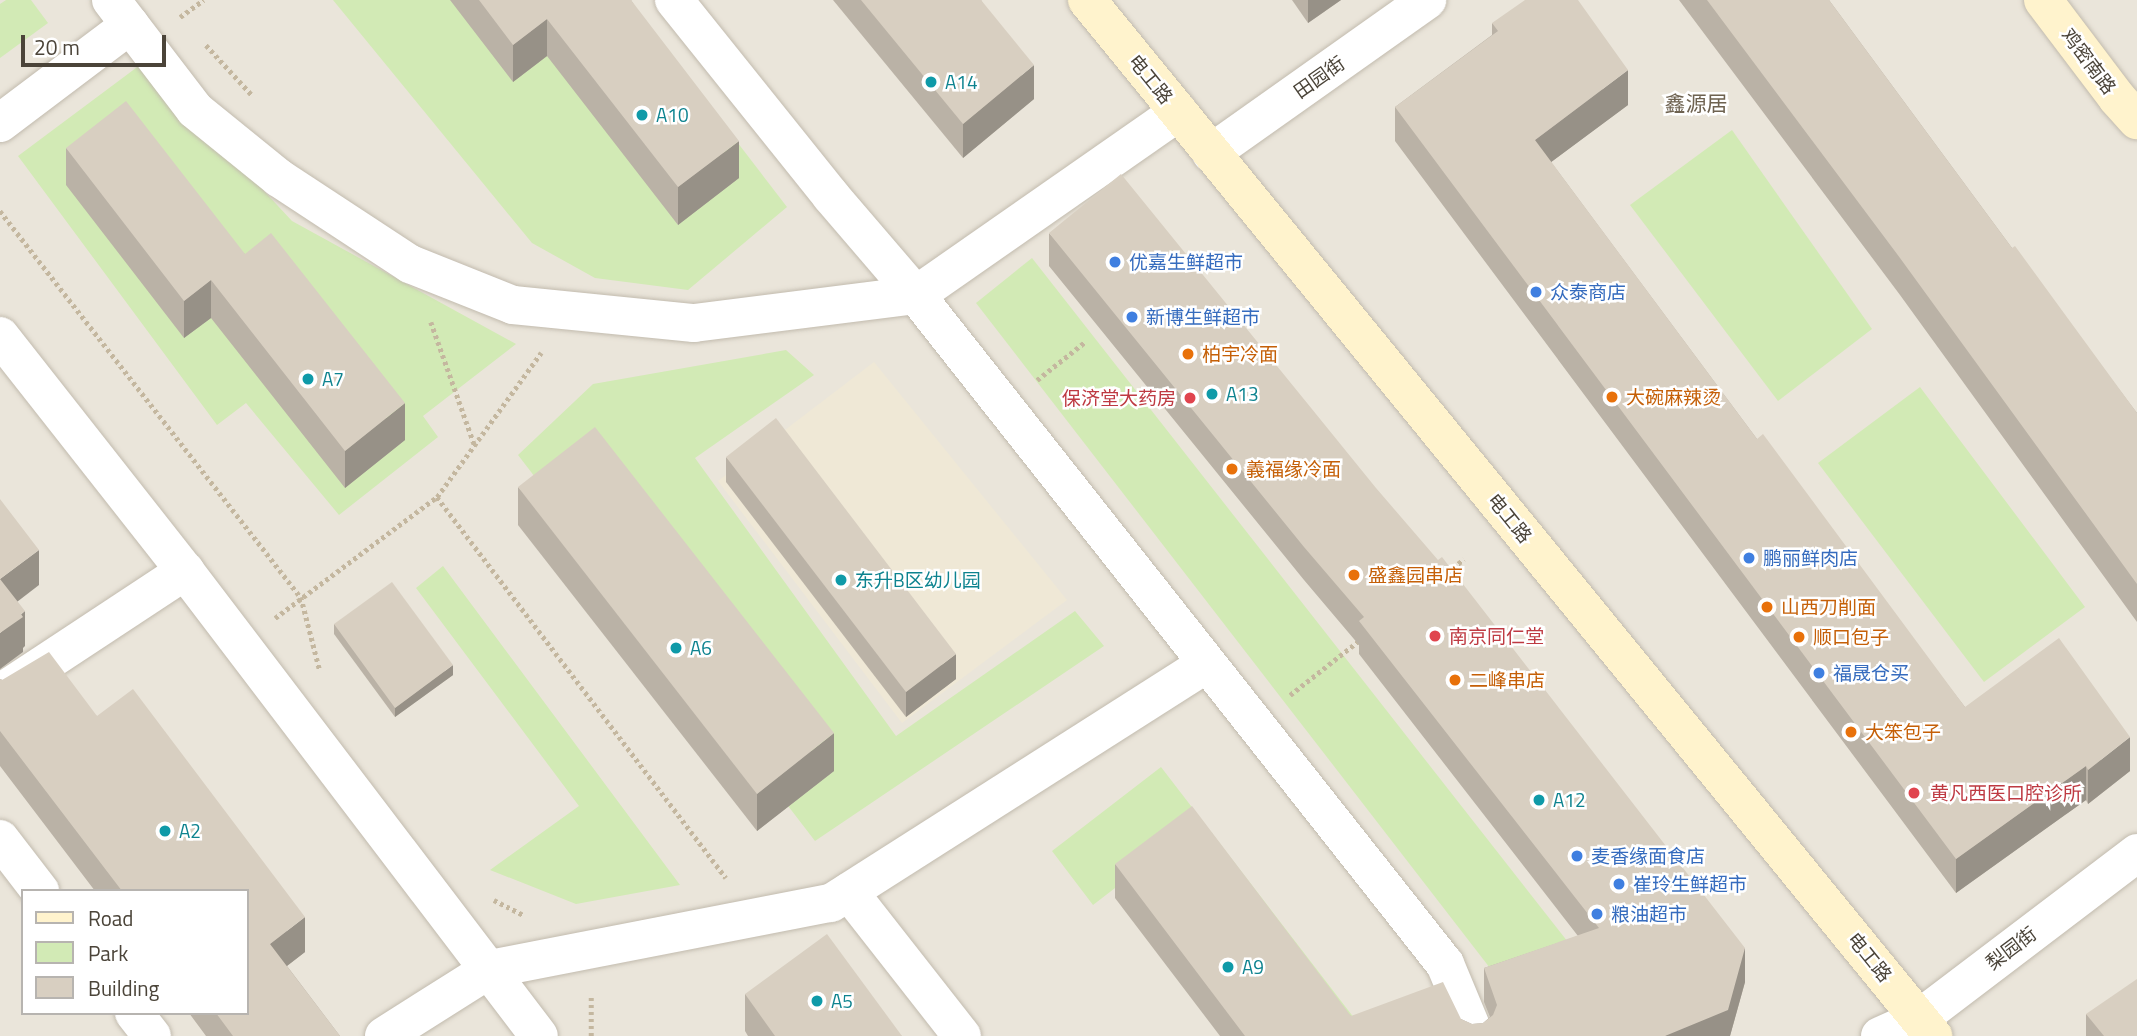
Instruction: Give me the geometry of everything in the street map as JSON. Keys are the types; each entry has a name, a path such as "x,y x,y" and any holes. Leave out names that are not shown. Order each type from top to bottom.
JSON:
{"street":[{"path":"674,0 831,196 916,295 1445,964 1475,1036"},
{"name":"电工路","path":"1087,0 1926,1027"},
{"name":"田园街","path":"1210,153 1427,0"},
{"name":"鸡密南路","path":"2043,0 2117,98 2137,120"},
{"path":"0,123 121,12 195,110 279,178 410,264 513,305 694,323 916,295 1178,112"},
{"path":"0,336 185,571 539,1036"},
{"path":"0,693 185,571"},
{"path":"384,1036 490,969 831,903 1206,664"},
{"path":"0,839 38,889"},
{"name":"梨园街","path":"1880,1036 1926,1027 2137,853"},
{"path":"849,892 962,1036"},
{"path":"136,1015 152,1036"}],"path":[{"path":"180,18 203,0"},
{"path":"0,211 301,597 322,678"},
{"path":"410,264 475,446"},
{"path":"241,644 437,497 572,311"},
{"path":"1004,407 1085,342"},
{"path":"437,497 756,918"},
{"path":"1443,575 1464,559"},
{"path":"1253,723 1369,633"},
{"path":"486,896 591,950 591,1036"}],"shaded area":[{"path":"0,0 2137,0 2137,1036 0,1036"},
{"path":"874,362 1067,600 902,723 718,481"}],"green space":[{"path":"6,0 31,0 48,23 0,58 0,4"},
{"path":"333,0 628,0 787,207 688,290 595,278 532,243"},
{"path":"144,62 292,221 516,344 423,416 438,437 339,515 246,403 217,425 18,156"},
{"path":"1732,130 1872,329 1778,401 1630,205"},
{"path":"1032,258 1575,951 1500,981 976,303"},
{"path":"786,350 814,375 695,458 896,736 1075,611 1104,646 815,841 518,455 593,384"},
{"path":"1920,387 2085,607 1984,682 1818,463"},
{"path":"443,566 680,885 576,904 490,870 579,806 416,588"},
{"path":"1161,767 1358,1023 1341,1036 1180,838 1093,905 1052,851"}],"building":[{"path":"479,0 631,0 739,141 678,187 547,19 513,45"},
{"name":"A14","path":"861,0 981,0 1034,65 963,124"},
{"path":"1525,0 1578,0 1628,70 1535,140 1757,439 1763,434 1965,707 2059,638 2130,737 2088,770 2086,766 1956,859 1395,107 1498,31 1492,23"},
{"path":"1707,0 1829,0 2012,248 2015,246 2137,413 2137,584 1900,258"},
{"path":"126,101 245,254 271,233 405,403 345,451 211,280 184,301 66,148"},
{"path":"1121,174 1376,488 1438,560 1442,557 1745,948 1728,1010 1665,1036 1245,1036 1115,864 1192,806 1351,1016 1443,982 1461,1019 1472,1024 1483,1023 1493,1015 1497,1005 1484,968 1599,928 1359,621 1364,617 1049,233"},
{"name":"东升B区幼儿园","path":"776,418 956,654 906,692 726,457"},
{"name":"A6","path":"595,427 834,733 757,794 518,487"},
{"path":"0,499 39,550 0,579"},
{"path":"0,579 25,611 21,614 23,617 0,633"},
{"path":"392,582 453,665 395,708 334,624"},
{"path":"49,652 97,716 133,689 305,917 270,944 340,1036 233,1036 217,1015 248,1015 248,889 120,889 0,731 0,679"},
{"path":"827,934 902,1036 775,1036 745,994"},
{"path":"2137,979 2137,1036 2104,1036 2086,1014"}],"place":[{"name":"A14","path":"931,82"},
{"name":"A10","path":"642,115"},
{"name":"优嘉生鲜超市","path":"1115,262"},
{"name":"众泰商店","path":"1536,292"},
{"name":"新博生鲜超市","path":"1132,317"},
{"name":"柏宇冷面","path":"1188,354"},
{"name":"A7","path":"308,379"},
{"name":"A13","path":"1212,394"},
{"name":"大碗麻辣烫","path":"1612,397"},
{"name":"保济堂大药房","path":"1190,398"},
{"name":"義福缘冷面","path":"1232,469"},
{"name":"鹏丽鲜肉店","path":"1749,558"},
{"name":"盛鑫园串店","path":"1354,575"},
{"name":"东升B区幼儿园","path":"841,580"},
{"name":"山西刀削面","path":"1767,607"},
{"name":"南京同仁堂","path":"1435,636"},
{"name":"顺口包子","path":"1799,637"},
{"name":"A6","path":"676,648"},
{"name":"福晟仓买","path":"1819,673"},
{"name":"二峰串店","path":"1455,680"},
{"name":"大笨包子","path":"1851,732"},
{"name":"黄凡西医口腔诊所","path":"1914,793"},
{"name":"A12","path":"1539,800"},
{"name":"A2","path":"165,831"},
{"name":"麦香缘面食店","path":"1577,856"},
{"name":"崔玲生鲜超市","path":"1619,884"},
{"name":"粮油超市","path":"1597,914"},
{"name":"A9","path":"1228,967"},
{"name":"A5","path":"817,1001"}],"district":[{"name":"鑫源居","path":"1696,103"}]}
